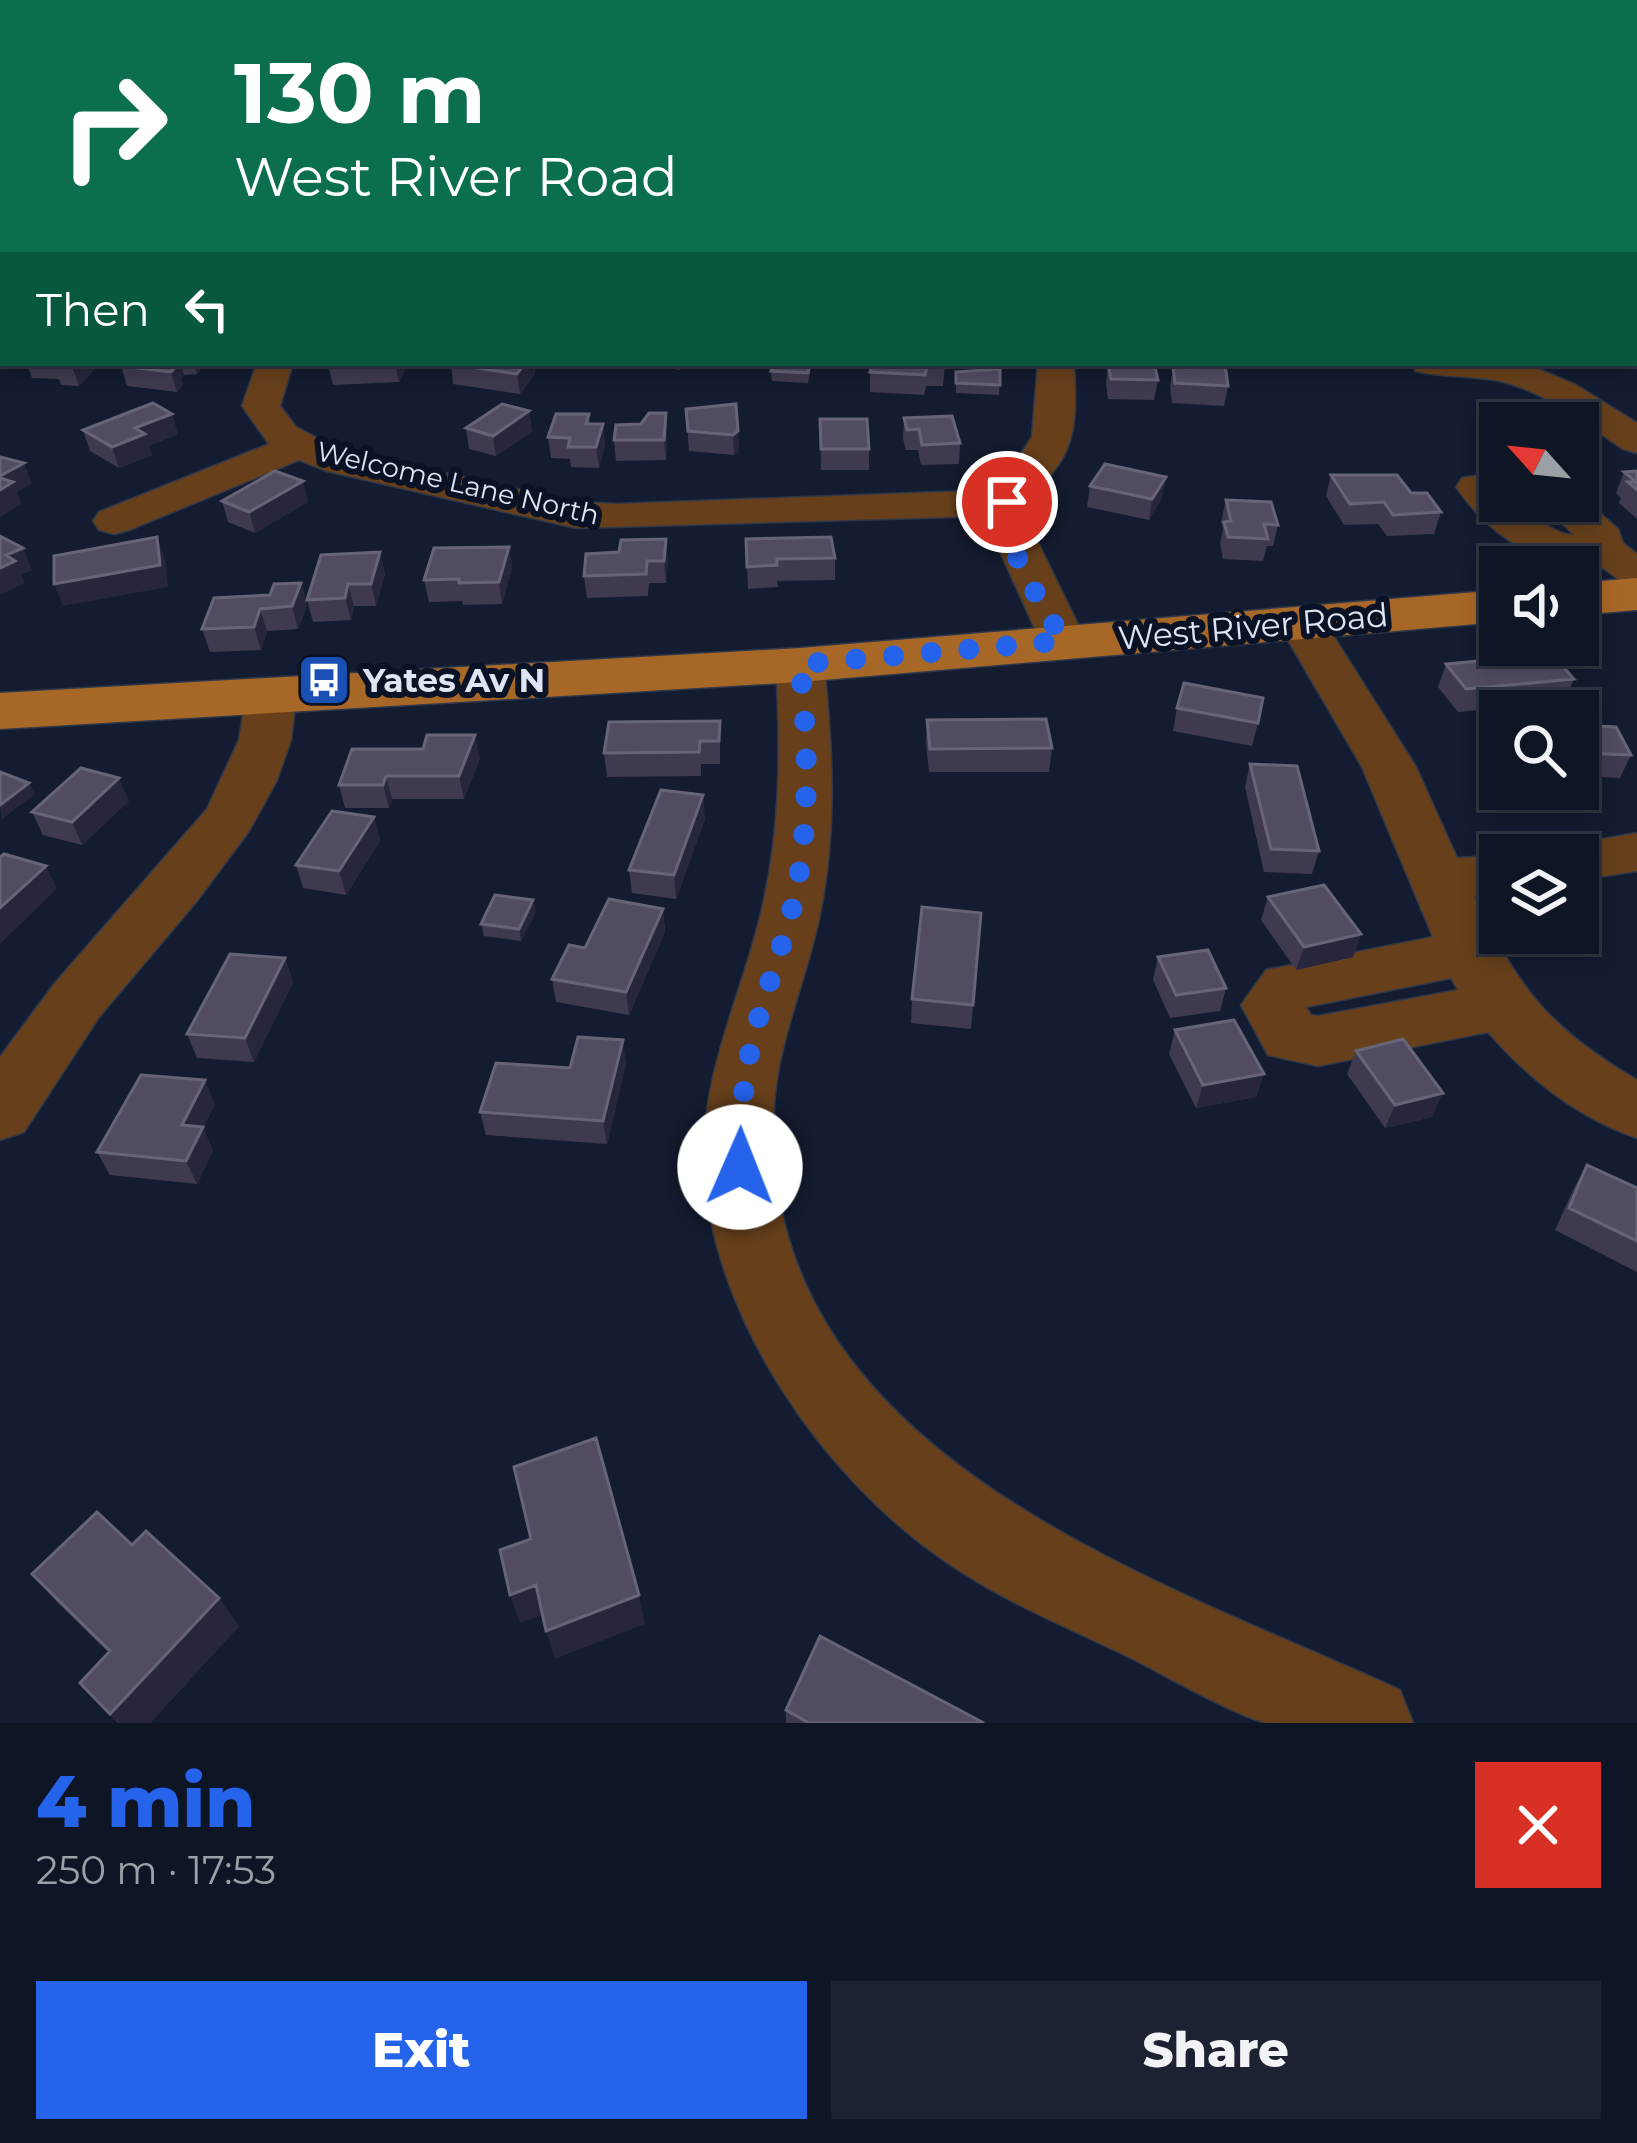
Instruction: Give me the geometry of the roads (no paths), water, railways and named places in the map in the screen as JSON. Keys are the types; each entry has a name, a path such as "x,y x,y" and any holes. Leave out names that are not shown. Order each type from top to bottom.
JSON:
{"main road":[{"path":"1599,597 1637,594"},
{"name":"West River Road","path":"0,711 800,664 1479,608"}],"street":[{"name":"Welcome Lane North","path":"273,366 261,406 273,425 299,446 357,466 577,515 617,518 1007,502"},
{"path":"1056,366 1056,426 1042,458 1007,502 1005,518 1063,641"},
{"path":"1465,366 1514,370 1560,391 1637,441"},
{"path":"114,521 299,446"},
{"path":"1515,522 1540,546 1556,551 1600,547 1637,575"},
{"path":"1585,522 1603,538 1600,547"},
{"path":"1302,623 1388,767 1470,952 1501,1006 1555,1061 1637,1111"},
{"path":"800,664 807,772 794,902 751,1047 741,1105 740,1167 751,1238 779,1314 825,1386 874,1447 954,1517 1031,1565 1367,1723"},
{"path":"0,1113 53,1030 208,848 236,808 259,762 271,722 272,698"},
{"path":"1599,858 1637,852"},
{"path":"1438,881 1479,875"},
{"path":"1470,952 1288,986 1272,1006 1291,1038 1318,1041 1501,1006"}],"place":[{"name":"Yates Av N","path":"324,680"}]}
